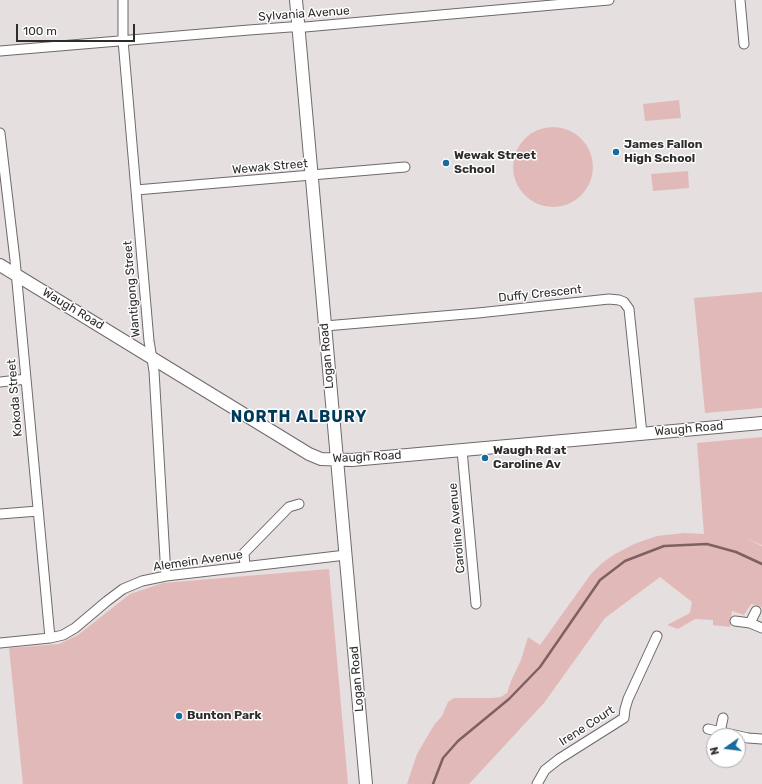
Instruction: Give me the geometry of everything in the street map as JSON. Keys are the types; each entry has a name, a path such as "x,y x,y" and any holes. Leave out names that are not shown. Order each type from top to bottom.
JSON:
{"main road":[{"name":"Logan Road","path":"296,0 366,784"},
{"name":"Waugh Road","path":"0,266 309,454 321,459 352,460 762,423"}],"street":[{"name":"Wantigong Street","path":"123,0 123,40 149,341 154,371 166,576"},
{"name":"Sylvania Avenue","path":"0,51 249,30 305,27 608,0"},
{"path":"740,0 744,44"},
{"name":"Kokoda Street","path":"0,133 16,275 50,638"},
{"name":"Wewak Street","path":"136,190 406,167"},
{"name":"Duffy Crescent","path":"325,326 478,313 609,299 619,300 624,302 629,309 642,434"},
{"path":"0,382 26,379"},
{"name":"Caroline Avenue","path":"462,450 476,604"},
{"path":"245,567 244,553 289,507 299,504"},
{"path":"0,514 38,511"},
{"name":"Alemein Avenue","path":"0,643 50,638 63,635 76,628 123,589 142,581 166,576 346,555"},
{"path":"750,623 756,612"},
{"path":"735,621 750,623 762,628"},
{"name":"Irene Court","path":"536,784 544,770 624,718 624,709 628,699 657,636"},
{"path":"721,728 724,718"},
{"path":"746,738 762,739"}],"shaded area":[{"path":"679,100 681,118 645,121 643,104"},
{"path":"553,127 568,130 581,139 590,152 593,167 590,182 581,195 568,204 553,207 538,204 525,195 516,182 513,167 516,152 525,139 538,130"},
{"path":"688,171 689,188 653,191 651,174"},
{"path":"762,292 762,408 705,413 694,298"},
{"path":"762,437 762,545 743,537 762,546 762,607 751,604 744,615 732,611 730,627 713,625 713,620 695,619 678,629 667,625 690,613 692,602 660,577 605,618 544,703 469,784 407,784 417,754 434,725 442,716 448,702 454,698 501,697 507,693 521,660 528,637 540,645 591,574 602,563 634,544 657,536 684,533 704,534 697,443"},
{"name":"Bunton Park","path":"329,569 348,784 23,784 9,648 59,644 78,635 130,594 163,583"}],"waterway":[{"path":"433,784 443,758 458,741 509,699 540,667 600,580 625,561 664,546 707,544 736,552 762,564"}],"place":[{"name":"James Fallon High School","path":"616,152"},
{"name":"Wewak Street School","path":"446,163"},
{"name":"Waugh Rd at Caroline Av","path":"485,458"},
{"name":"Bunton Park","path":"179,716"}],"district":[{"name":"NORTH ALBURY","path":"299,417"}]}
